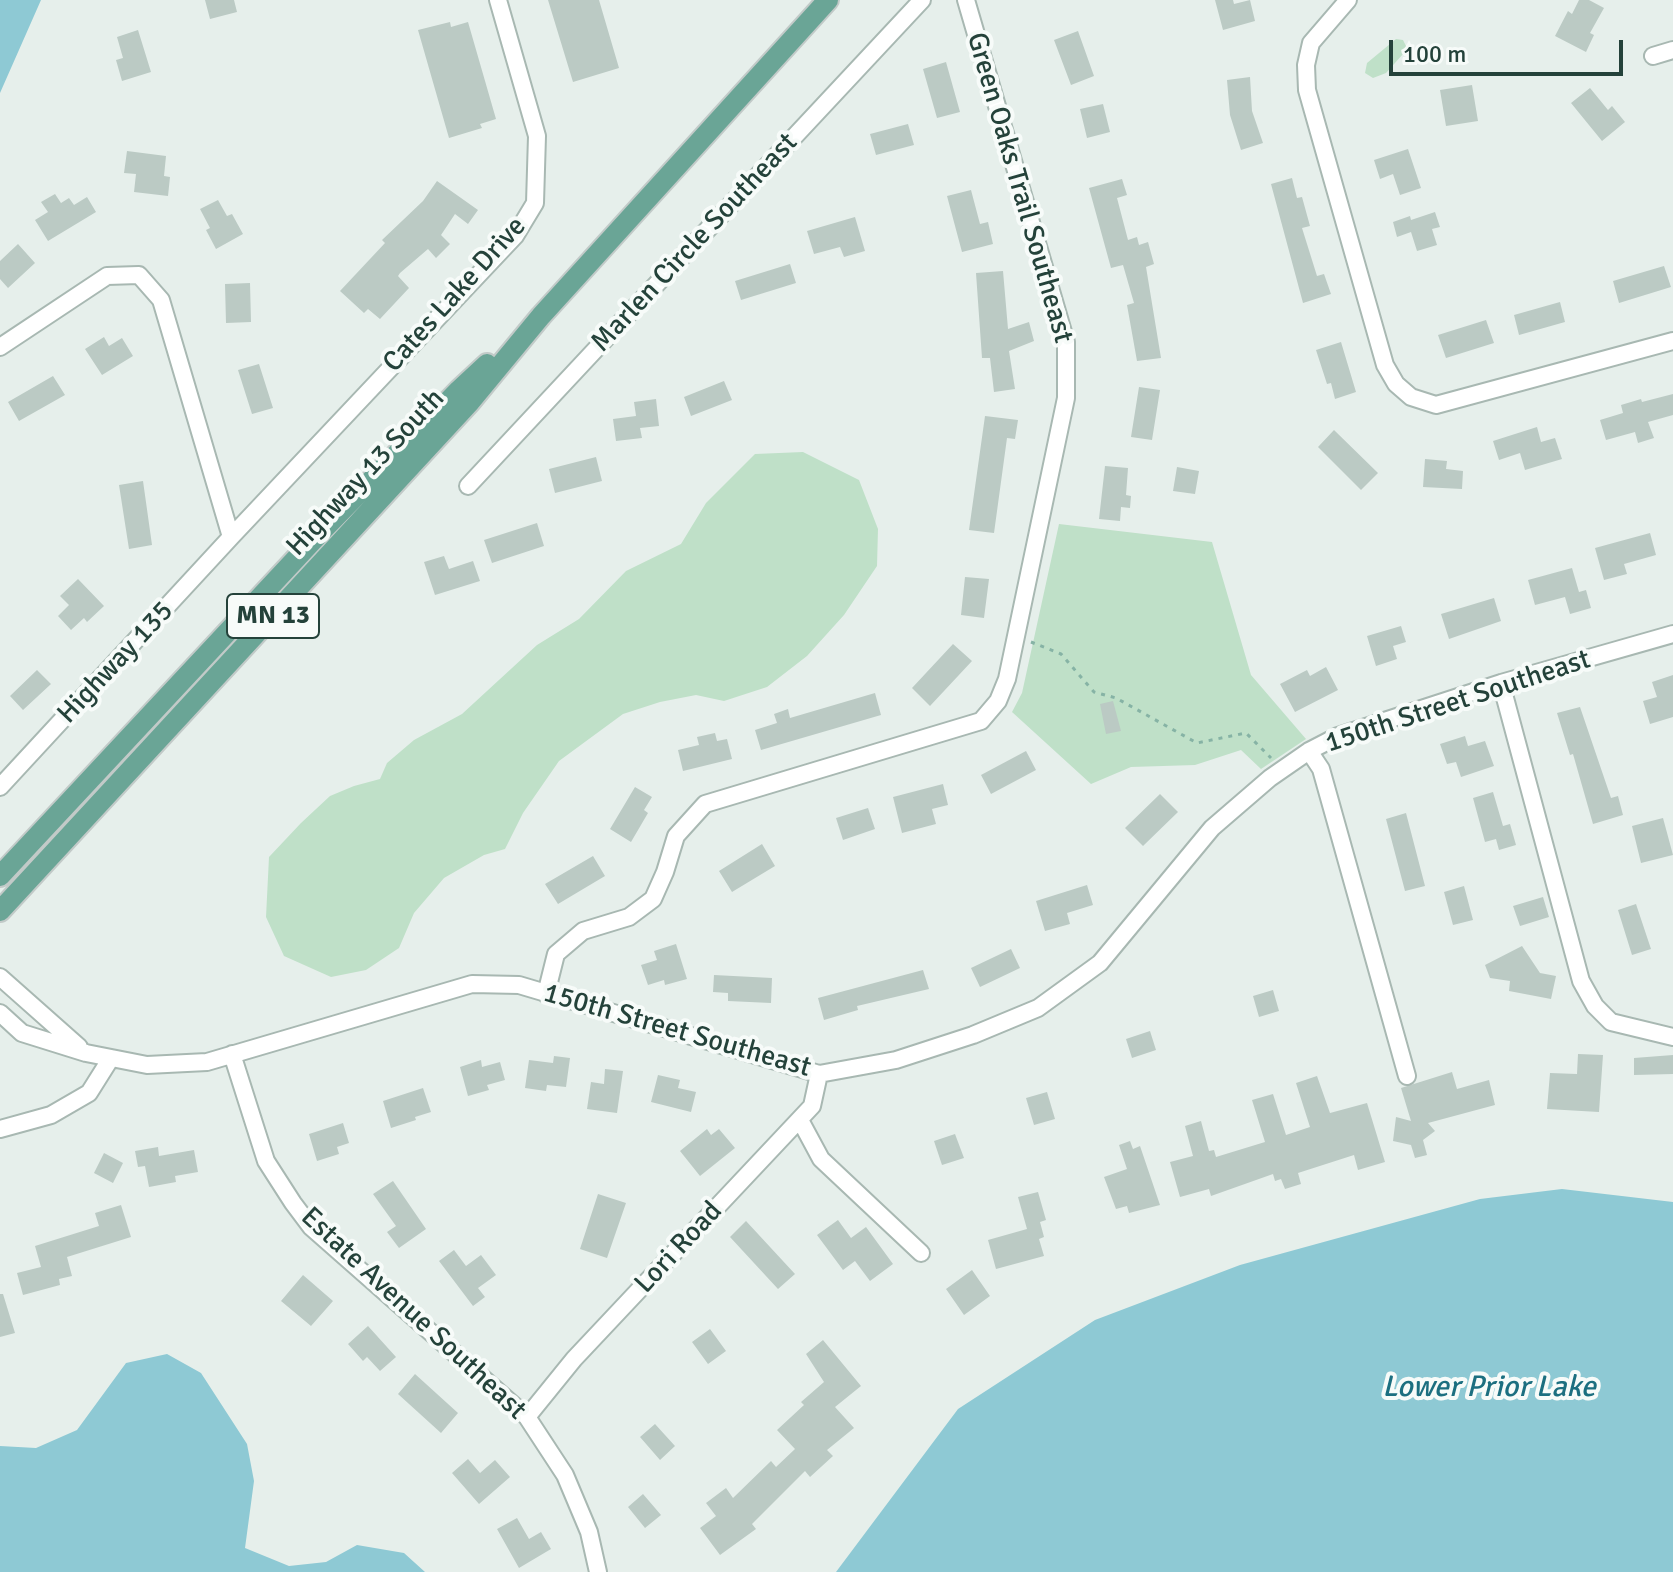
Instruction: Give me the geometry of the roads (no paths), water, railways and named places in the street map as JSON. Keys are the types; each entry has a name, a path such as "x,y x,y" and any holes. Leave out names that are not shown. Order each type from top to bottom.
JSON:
{"main road":[{"name":"Highway 13 South","path":"0,911 470,402 541,316 828,0"},
{"name":"Highway 13 South","path":"0,876 319,534 459,390 541,316"}],"street":[{"name":"Cates Lake Drive","path":"231,537 515,236 535,203 537,136 498,0"},
{"name":"Marlen Circle Southeast","path":"468,486 922,0"},
{"name":"Green Oaks Trail Southeast","path":"546,994 556,954 583,931 629,917 653,899 676,836 705,804 981,721 998,701 1007,679 1066,398 1066,342 966,0"},
{"path":"1348,0 1311,43 1306,65 1307,90 1385,365 1396,384 1411,397 1436,405 1673,341"},
{"path":"1653,56 1673,50"},
{"path":"0,347 107,276 139,275 161,300 231,537"},
{"name":"Highway 135","path":"0,787 231,537"},
{"name":"150th Street Southeast","path":"0,1013 22,1033 86,1053 147,1065 207,1062 472,984 519,985 819,1074 896,1060 973,1035 1038,1008 1100,963 1212,828 1281,770 1309,751 1338,736 1501,683 1673,634"},
{"path":"1501,683 1581,981 1595,1006 1611,1022 1673,1037"},
{"path":"1309,751 1321,769 1407,1076"},
{"path":"0,977 86,1053"},
{"name":"Estate Avenue Southeast","path":"232,1054 266,1161 311,1227 527,1417 565,1475 589,1532 598,1572"},
{"path":"0,1129 51,1115 89,1093 111,1058"},
{"name":"Lori Road","path":"527,1417 574,1359 812,1106 819,1074"},
{"path":"800,1120 821,1159 921,1253"}],"water":[{"path":"0,0 41,0 0,93"},
{"name":"Lower Prior Lake","path":"1562,1189 1673,1202 1673,1572 836,1572 958,1409 1095,1320 1240,1265 1480,1199"},
{"path":"167,1354 201,1373 247,1444 254,1481 245,1548 289,1566 326,1562 357,1545 404,1553 425,1572 0,1572 0,1446 36,1448 77,1430 126,1363"}]}
